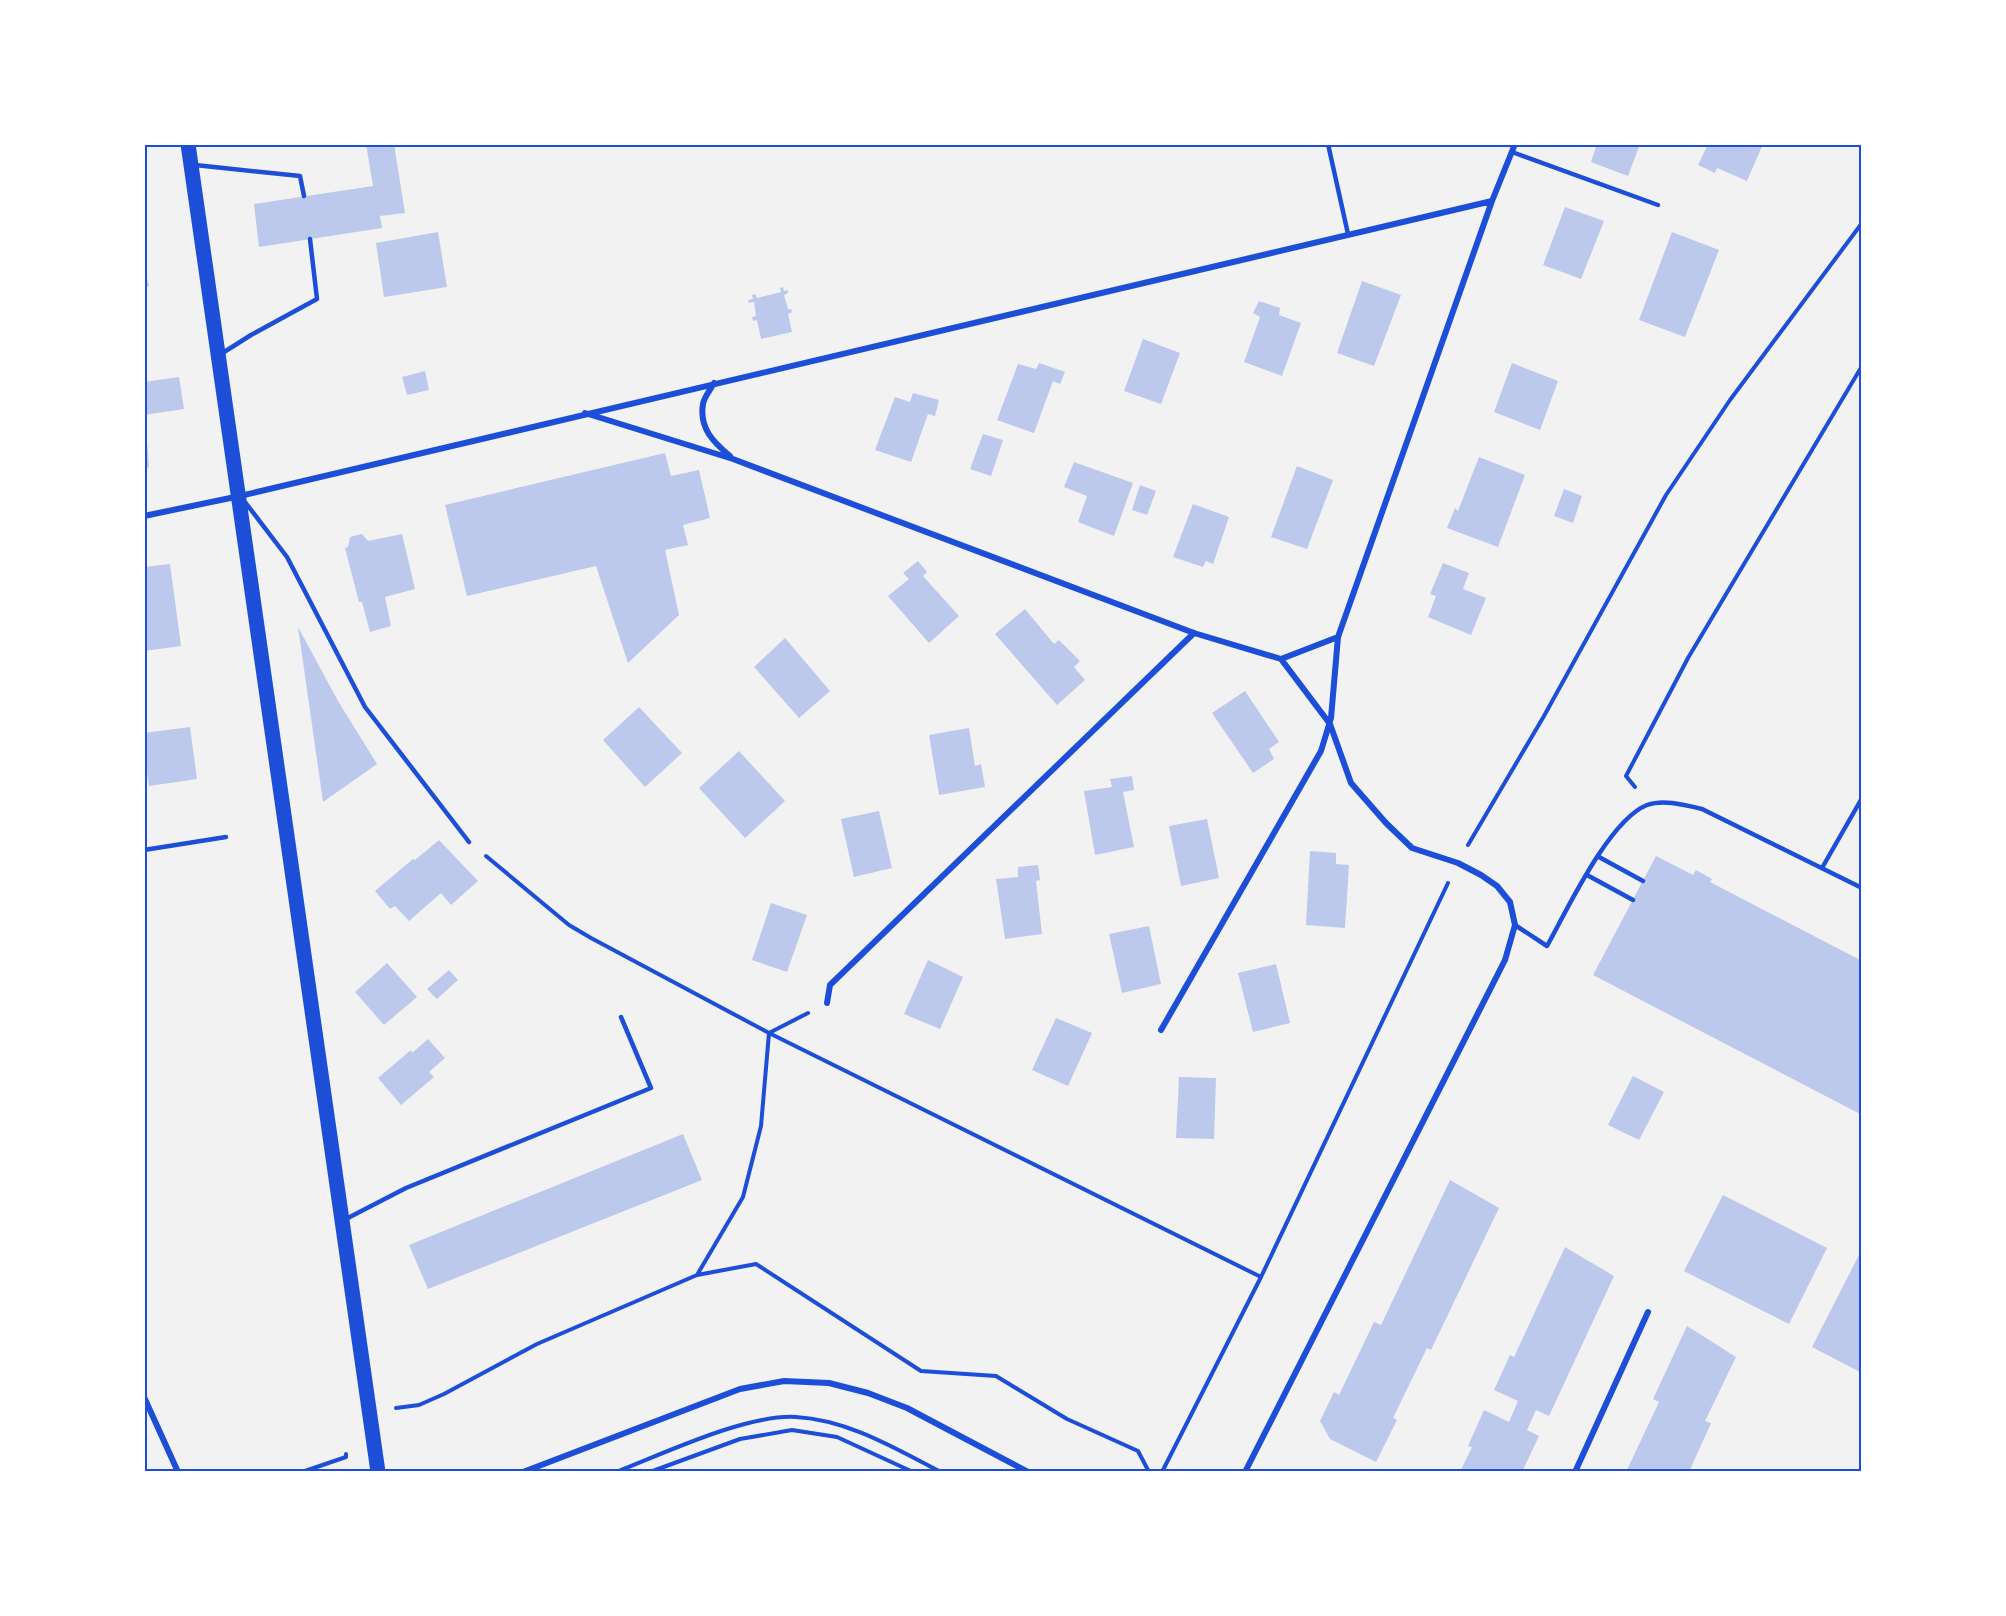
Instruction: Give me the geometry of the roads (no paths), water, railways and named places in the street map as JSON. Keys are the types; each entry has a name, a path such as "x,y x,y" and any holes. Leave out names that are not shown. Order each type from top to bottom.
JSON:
{"main road":[{"path":"188,144 378,1472"}],"street":[{"path":"1161,1030 1321,751 1330,724 1338,637 1492,201 1515,144"},
{"path":"144,516 240,496 1492,201"},
{"path":"714,383 703,403 704,426 710,439 733,459"},
{"path":"585,413 733,459 1194,633 1281,659 1330,724 1351,783 1386,823 1412,848 1458,863 1497,886 1510,902 1515,925 1505,960 1245,1472"},
{"path":"827,1003 830,985 1194,633"},
{"path":"1281,659 1338,637"},
{"path":"1575,1472 1648,1312"},
{"path":"523,1472 740,1389 784,1381 830,1383 868,1393 907,1408 1028,1472"},
{"path":"144,1397 178,1472"}],"lane":[{"path":"1328,144 1348,234"},
{"path":"1512,152 1658,205"},
{"path":"191,165 300,176 304,196"},
{"path":"219,355 317,299 310,239"},
{"path":"240,496 287,557 365,707 469,842"},
{"path":"1822,868 1862,798"},
{"path":"1515,925 1547,946 1587,875 1617,830 1631,814 1649,804 1679,803 1702,809 1862,888"},
{"path":"144,850 226,837"},
{"path":"1599,857 1643,881"},
{"path":"1587,875 1633,900"},
{"path":"341,1221 406,1188 651,1088 621,1017"}]}
